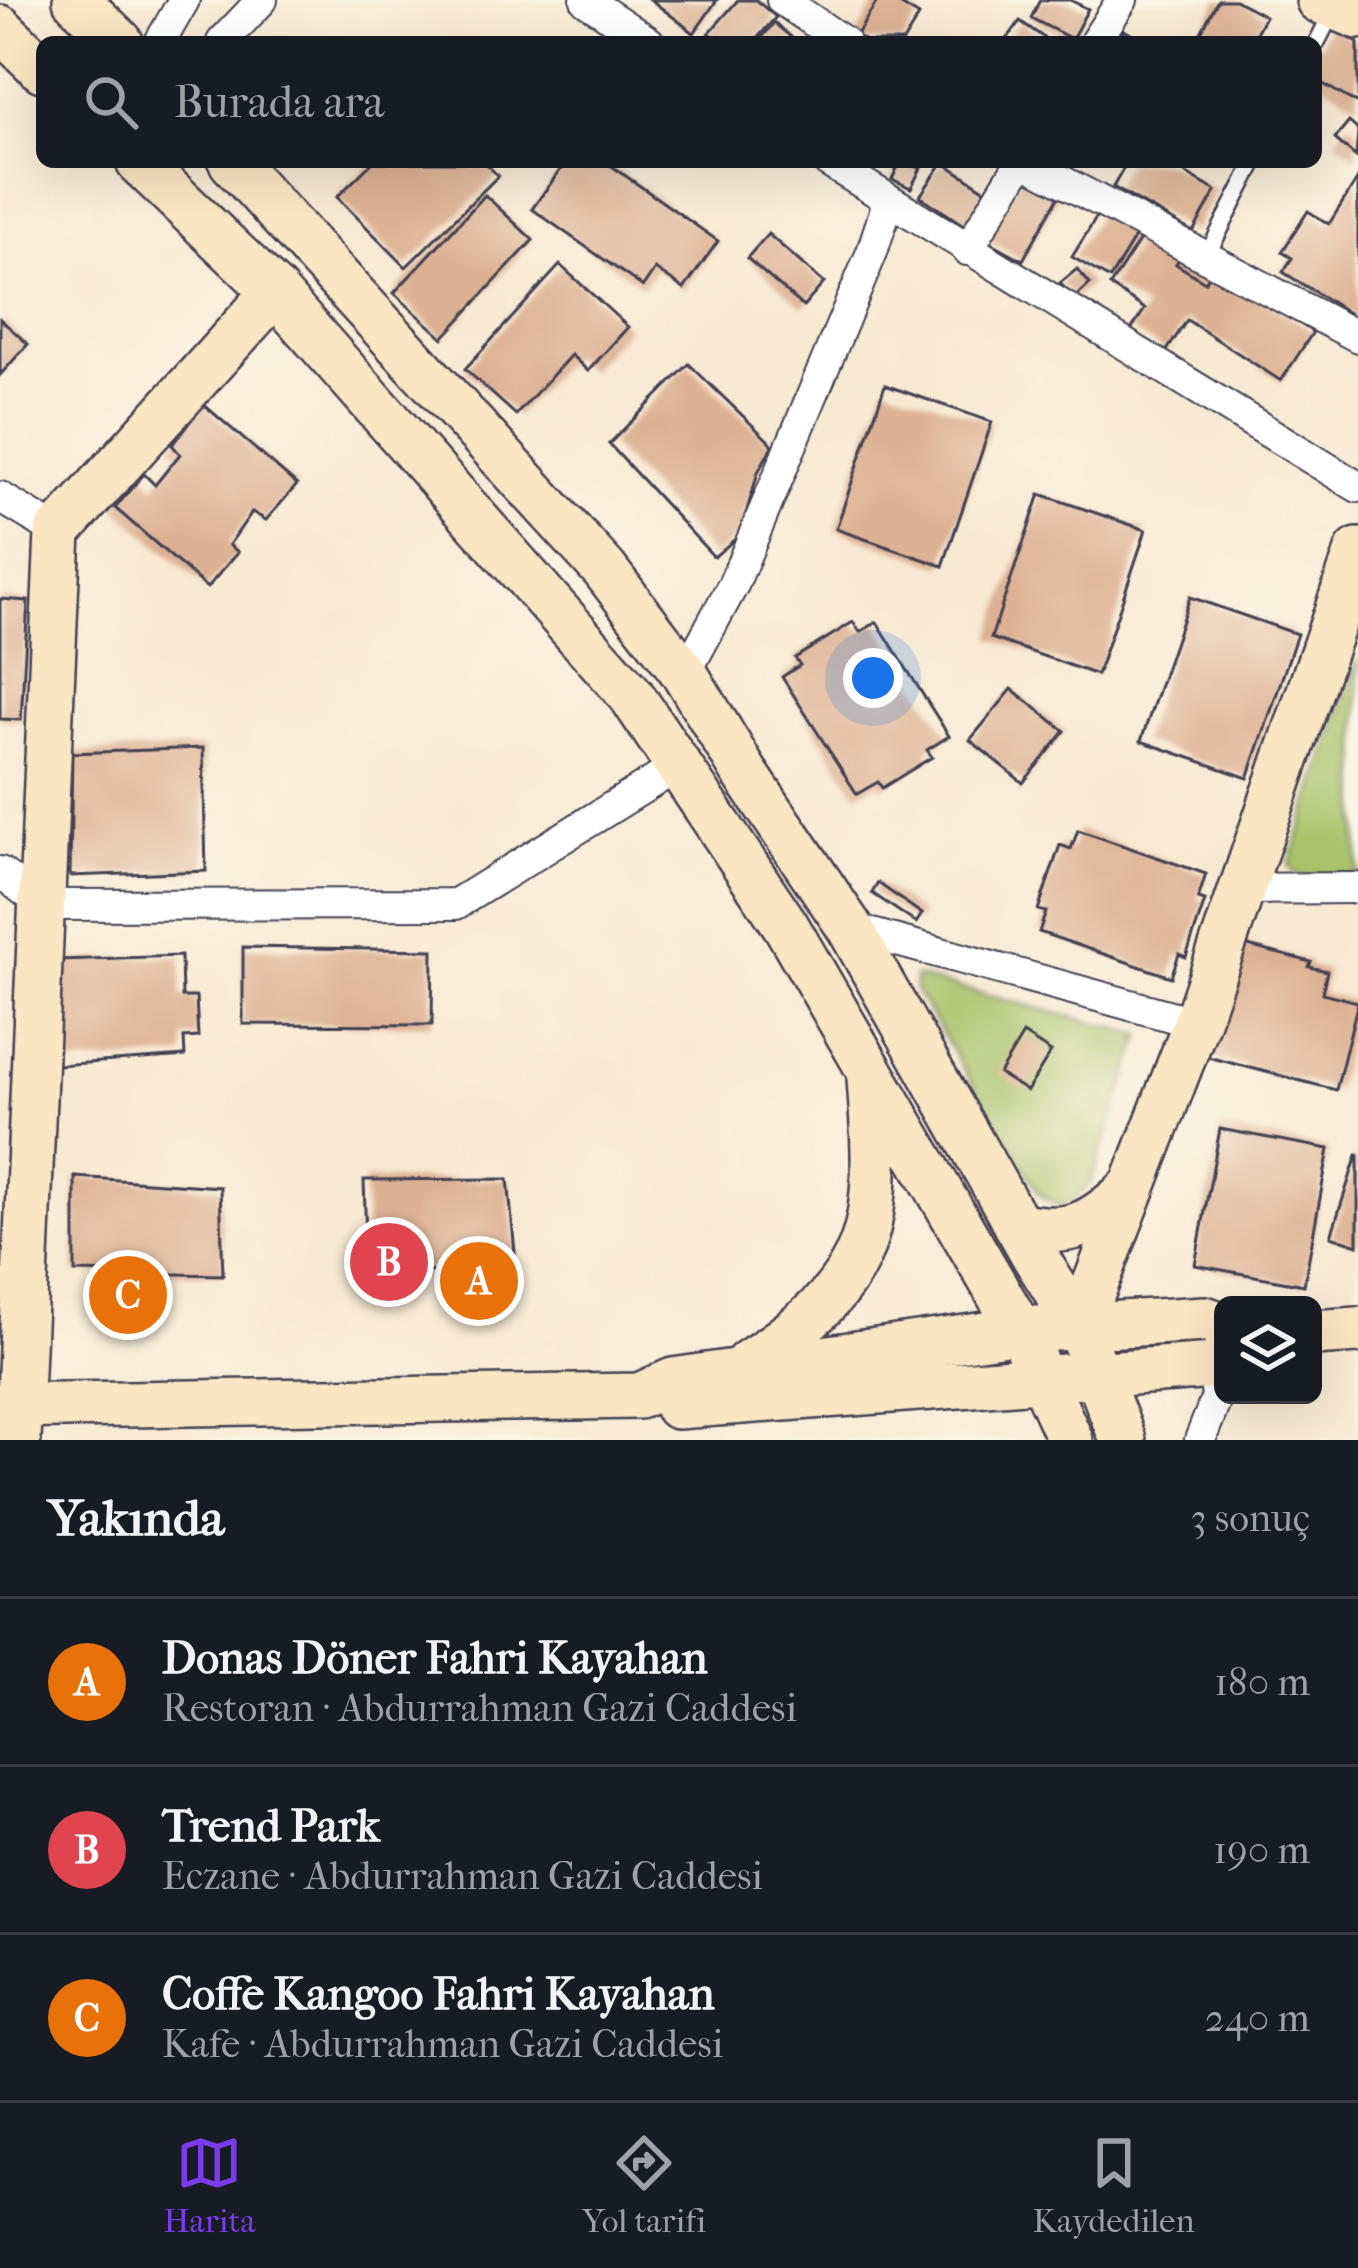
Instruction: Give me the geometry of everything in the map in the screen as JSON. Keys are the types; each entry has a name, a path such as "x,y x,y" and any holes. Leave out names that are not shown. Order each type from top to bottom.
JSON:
{"street":[{"path":"76,0 114,36"},
{"path":"163,36 184,0"},
{"path":"228,36 262,0"},
{"path":"586,0 640,36"},
{"path":"782,0 835,36"},
{"path":"1099,36 1122,0"},
{"path":"0,28 36,63"},
{"path":"145,168 275,292 631,695 786,926 1020,1330 1070,1440"},
{"path":"237,168 604,569 685,674 743,770 850,928 1078,1327 1124,1440"},
{"path":"837,168 1358,487"},
{"path":"967,250 1020,168"},
{"path":"1036,168 1358,337"},
{"path":"685,674 734,584 872,252 888,202"},
{"path":"275,292 58,532 43,905 12,1417 639,1396 681,1408 1096,1373 1214,1351"},
{"path":"0,497 58,532"},
{"path":"1078,1327 1196,1023 1358,551"},
{"path":"0,872 43,905 456,904 680,765"},
{"path":"1242,890 1358,887"},
{"path":"850,928 1196,1023"},
{"path":"736,1371 818,1314 846,1279 864,1244 873,1203 875,1150 869,1070"},
{"path":"1017,1225 1057,1233 1079,1226 1104,1214 1132,1187"},
{"path":"639,1396 673,1381 1020,1330 1205,1319 1214,1338"},
{"path":"1322,1332 1358,1330"},
{"path":"1200,1440 1214,1404"}],"lane":[{"path":"1206,256 1252,168"}],"green space":[{"path":"1358,659 1358,874 1297,876 1289,865"},
{"path":"915,977 1142,1035 1090,1184 1073,1201 1057,1206 1040,1194 915,990"}],"building":[{"path":"651,0 717,0 694,33"},
{"path":"738,0 756,0 776,17 759,36 709,33"},
{"path":"878,0 893,0 919,16 907,36 856,36"},
{"path":"1040,0 1070,0 1088,9 1074,36 1031,18"},
{"path":"1218,0 1235,0 1265,16 1254,36 1199,36"},
{"path":"1020,21 1041,36 1009,36"},
{"path":"774,23 790,36 763,36"},
{"path":"1329,26 1358,43 1358,104 1322,83 1322,39"},
{"path":"1349,122 1358,130 1356,157 1335,139"},
{"path":"367,168 490,168 498,176 406,267 337,197"},
{"path":"562,168 615,168 718,241 684,289 655,269 643,287 532,209"},
{"path":"897,168 921,168 911,188 892,179"},
{"path":"939,168 952,168 987,191 965,226 920,196"},
{"path":"1124,168 1176,168 1216,191 1193,232 1113,187"},
{"path":"1021,175 1059,196 1023,260 985,239"},
{"path":"1358,178 1358,319 1283,272 1292,258 1282,252 1308,211 1329,224"},
{"path":"485,195 533,240 443,338 394,293"},
{"path":"1101,210 1138,232 1110,279 1072,257"},
{"path":"1145,232 1181,255 1176,264 1205,282 1214,268 1313,332 1281,381 1187,320 1166,352 1131,330 1145,309 1110,286"},
{"path":"768,234 824,283 803,307 747,258"},
{"path":"560,265 628,327 588,371 571,355 516,415 465,369"},
{"path":"1077,269 1090,284 1074,299 1060,283"},
{"path":"0,319 28,344 0,375"},
{"path":"689,364 773,445 758,472 740,535 714,557 609,444"},
{"path":"885,385 992,422 943,566 836,529"},
{"path":"203,404 297,485 266,520 252,512 229,545 238,552 207,588 115,508 144,474 155,485 180,454 172,445"},
{"path":"1040,494 1146,530 1097,675 991,638"},
{"path":"1190,597 1297,634 1248,778 1141,741"},
{"path":"0,599 28,601 21,720 0,719"},
{"path":"853,622 860,632 877,622 949,736 927,750 932,757 882,788 878,782 857,794 782,677 800,665 795,658"},
{"path":"1012,689 1065,731 1023,783 970,740"},
{"path":"203,748 206,871 70,876 72,753"},
{"path":"1078,830 1206,874 1198,899 1205,901 1186,957 1179,954 1171,977 1039,932 1046,912 1038,910 1060,845 1071,849"},
{"path":"878,883 922,914 916,923 872,893"},
{"path":"1244,945 1311,962 1309,967 1327,971 1322,993 1358,1002 1336,1090 1200,1055"},
{"path":"243,947 433,950 432,1025 243,1024"},
{"path":"181,956 182,997 196,997 198,1037 184,1038 185,1056 58,1065 58,960"},
{"path":"1023,1034 1051,1052 1027,1091 999,1074"},
{"path":"1220,1129 1329,1149 1304,1285 1195,1265"},
{"path":"1358,1155 1358,1245 1331,1236"},
{"path":"75,1177 220,1187 223,1275 75,1272"},
{"path":"508,1179 517,1274 367,1270 364,1180"}],"place":[{"name":"Trend Park","path":"389,1262"},
{"name":"Donas Döner Fahri Kayahan","path":"479,1281"},
{"name":"Coffe Kangoo Fahri Kayahan","path":"128,1295"}]}
